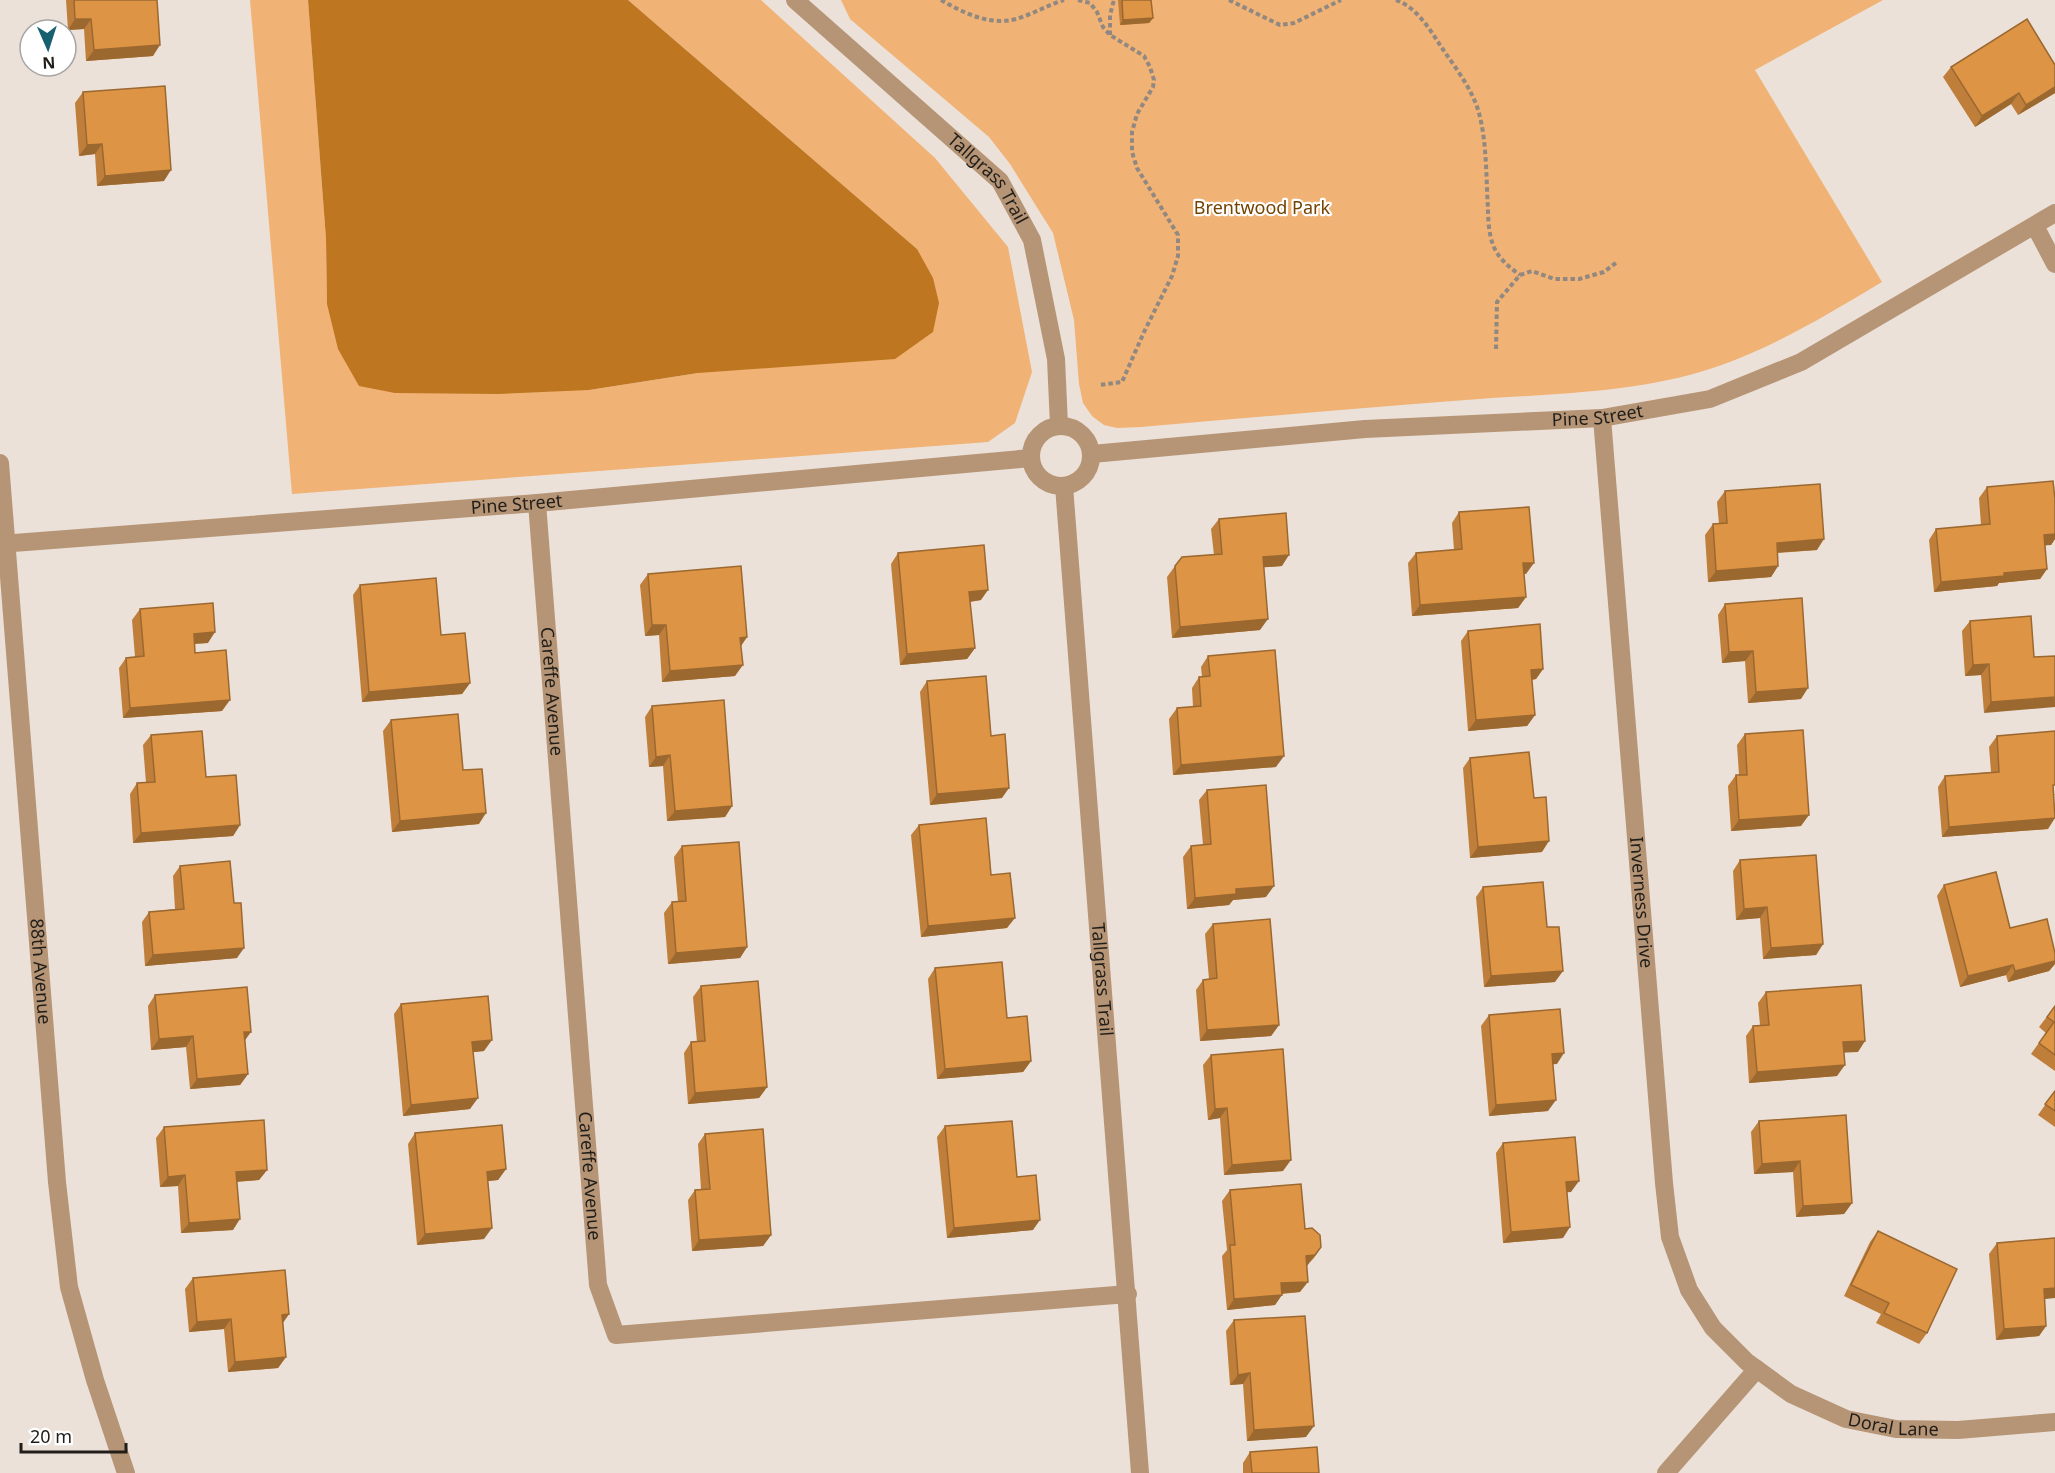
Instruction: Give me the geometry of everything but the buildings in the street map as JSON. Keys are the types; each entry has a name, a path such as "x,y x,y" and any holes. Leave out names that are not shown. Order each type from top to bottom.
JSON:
{"street":[{"name":"Tallgrass Trail","path":"797,1 1000,181 1032,240 1056,359 1059,425"},
{"name":"Pine Street","path":"1092,454 1365,429 1602,418 1710,399 1801,362 2055,213"},
{"path":"2035,226 2055,264"},
{"name":"Inverness Drive","path":"1602,418 1670,1237 1689,1290 1713,1328 1753,1366"},
{"path":"1059,425 1070,426 1080,431 1087,439 1092,454 1089,469 1083,478 1064,486 1054,486 1045,482 1038,476 1031,458 1035,440 1050,427 1059,425"},
{"name":"Pine Street","path":"3,544 537,503 1031,458"},
{"name":"88th Avenue","path":"0,463 3,544 56,1170 69,1287 95,1380 126,1473"},
{"name":"Tallgrass Trail","path":"1064,486 1140,1473"},
{"name":"Careffe Avenue","path":"537,503 598,1285 616,1335 1128,1294"},
{"path":"1666,1473 1753,1366"},
{"name":"Doral Lane","path":"1753,1366 1791,1394 1846,1419 1896,1429 1958,1430 2055,1422"}],"path":[{"path":"941,0 979,19 996,21 1014,20 1064,0"},
{"path":"1078,0 1090,3 1110,35 1144,56 1150,67 1154,80 1153,87 1137,114 1132,132 1132,152 1137,168 1178,235 1179,242 1178,256 1172,276 1122,382 1099,384"},
{"path":"1110,35 1110,15 1114,0"},
{"path":"1229,0 1280,25 1294,23 1341,0"},
{"path":"1396,0 1416,13 1431,30 1470,92 1479,112 1488,218 1493,245 1503,262 1520,275"},
{"path":"1496,349 1497,302 1520,275 1532,271 1554,279 1579,279 1604,272 1617,262"}],"green space":[{"path":"250,0 308,0 326,239 327,304 589,390 698,373 917,249 628,0 761,0 935,158 1008,247 1032,372 1015,423 988,442 292,494"},
{"name":"Brentwood Park","path":"841,0 1883,0 1755,70 1882,282 1794,333 1725,364 1643,385 1584,392 1141,427 1117,428 1104,425 1092,416 1083,403 1079,384 1074,320 1053,233 1010,164 989,137 850,19"}],"shaded area":[{"path":"308,0 628,0 917,249 933,278 939,303 933,332 895,359 698,373 589,390 499,394 395,393 359,386 338,349 327,304 326,239"}]}
